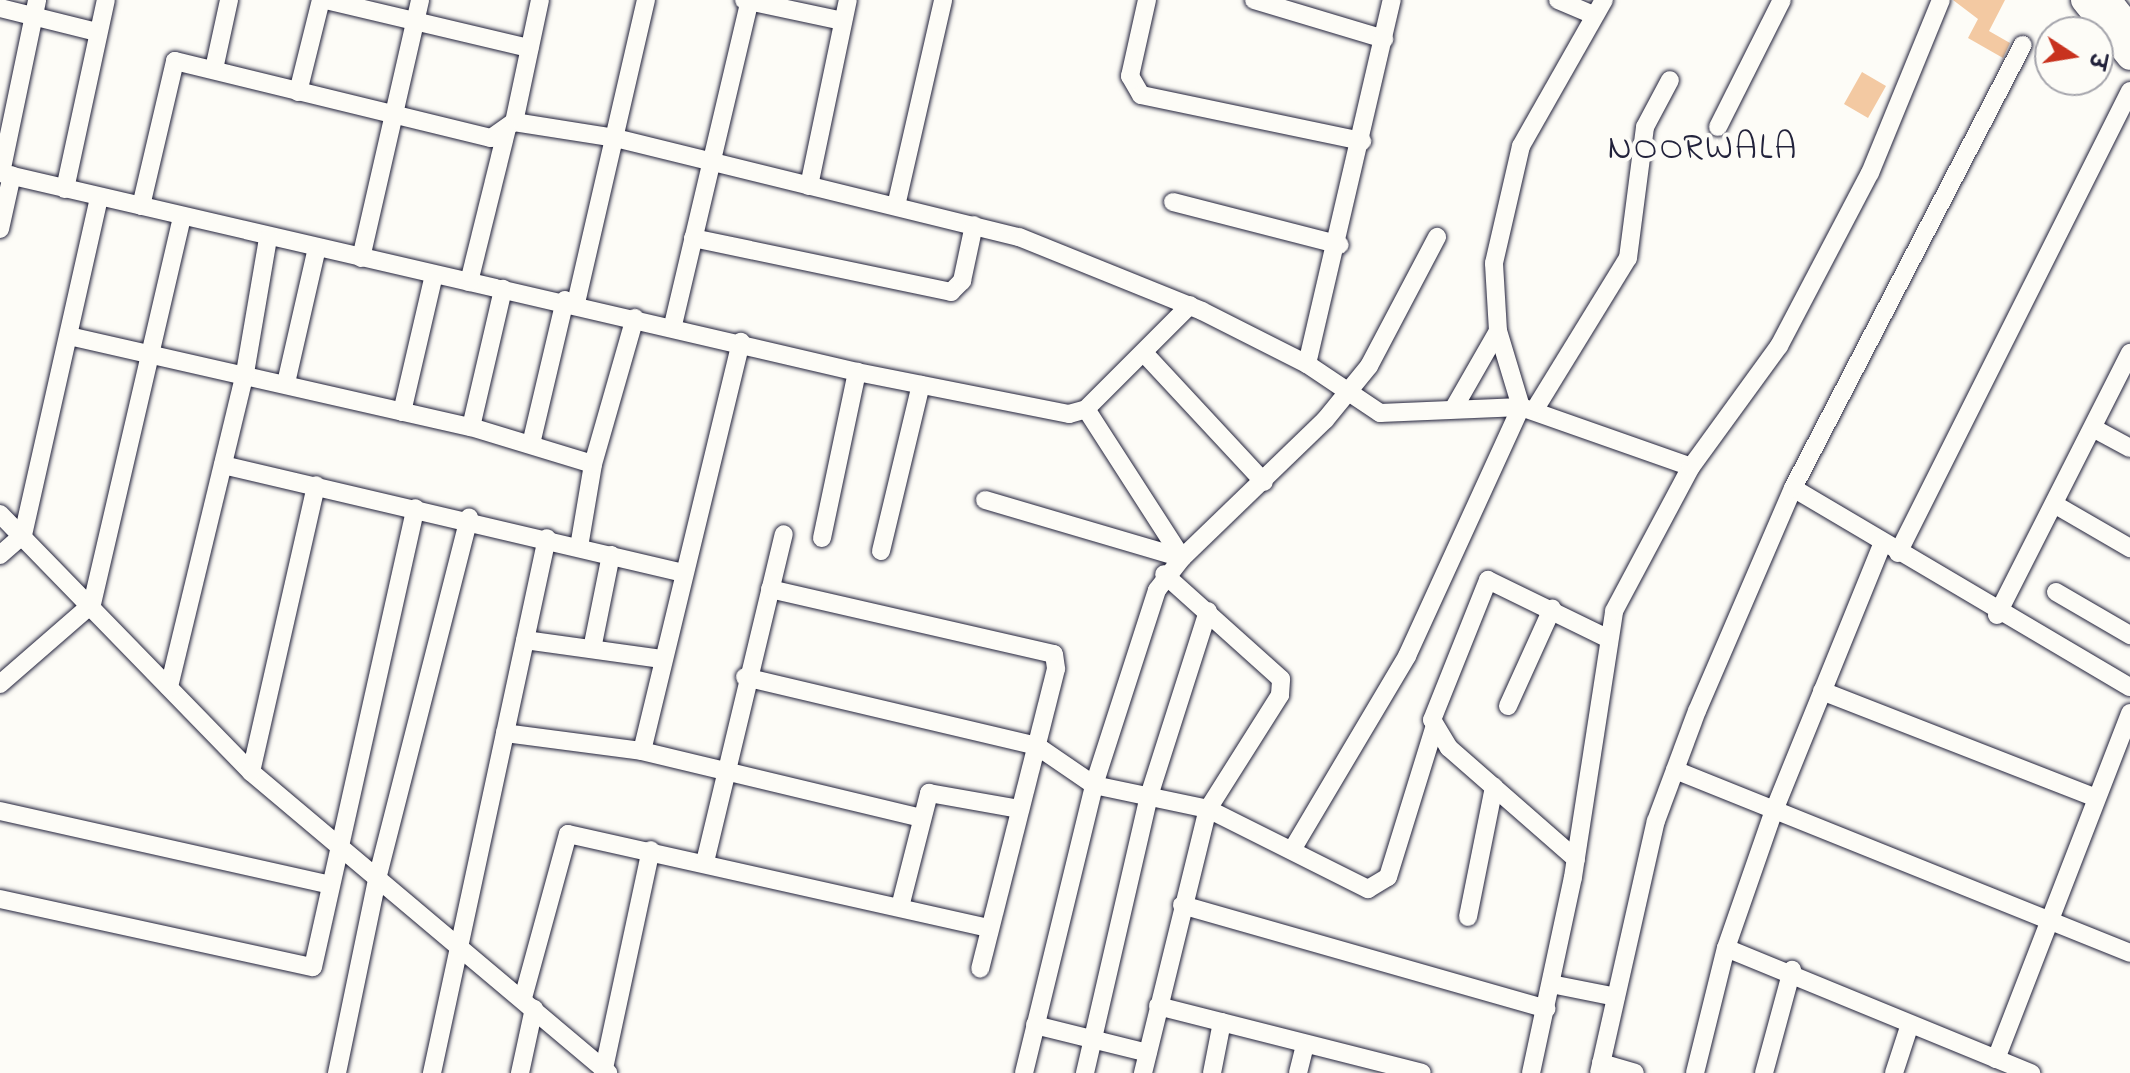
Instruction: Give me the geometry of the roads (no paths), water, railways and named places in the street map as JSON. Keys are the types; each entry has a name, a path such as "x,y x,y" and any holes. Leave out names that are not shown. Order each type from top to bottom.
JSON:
{"street":[{"path":"65,189 106,0"},
{"path":"214,69 229,0"},
{"path":"298,92 324,0 529,48"},
{"path":"361,258 420,0"},
{"path":"469,282 540,0"},
{"path":"531,444 615,138 646,0"},
{"path":"673,325 748,0 843,21"},
{"path":"809,186 848,0"},
{"path":"896,206 943,0"},
{"path":"1147,0 1130,76 1141,95 1362,141"},
{"path":"1256,0 1384,39"},
{"path":"1307,364 1340,245 1392,0"},
{"path":"1528,408 1498,331 1494,263 1509,181 1540,102 1599,7 1558,0"},
{"path":"1718,127 1782,0"},
{"path":"1531,1073 1576,859 1607,680 1607,638 1691,467 1779,346 1870,173 1941,0"},
{"path":"2084,0 2130,57"},
{"path":"2108,0 2129,24"},
{"path":"0,8 35,9 97,32"},
{"path":"0,229 4,173 35,9"},
{"path":"1635,1073 1600,1068 1656,821 1675,770 1793,488 2023,45"},
{"path":"141,206 171,64 214,69 392,116 491,138 510,126 615,138 974,225 1190,305 1307,364 1380,413 1455,406 1528,408 1691,467"},
{"path":"1292,850 1407,656 1528,408 1628,258 1641,143 1670,80"},
{"path":"1695,1073 1726,948 1773,813 1822,691 1890,549 2130,91"},
{"path":"4,173 268,238 673,325 857,372 1069,414 1086,409 1190,305"},
{"path":"0,555 23,535 99,197"},
{"path":"1173,202 1340,245"},
{"path":"0,684 92,604 154,353 182,217"},
{"path":"693,238 951,292 962,281 974,225"},
{"path":"1024,1073 1094,785 1164,574 1264,482 1349,391 1384,344 1437,237"},
{"path":"169,687 245,373 268,238"},
{"path":"286,383 317,248"},
{"path":"402,412 434,275"},
{"path":"471,427 503,289"},
{"path":"579,547 593,464 635,318"},
{"path":"1455,406 1498,331"},
{"path":"69,336 245,373 471,427 593,464"},
{"path":"642,751 741,342"},
{"path":"1144,353 1264,482"},
{"path":"1997,615 2130,353"},
{"path":"822,538 857,372"},
{"path":"881,551 921,385"},
{"path":"1086,409 1182,558"},
{"path":"2093,428 2130,448"},
{"path":"223,465 469,518 684,573"},
{"path":"251,772 316,485"},
{"path":"1793,488 1997,615 2130,687"},
{"path":"985,500 1182,558"},
{"path":"2054,504 2130,548"},
{"path":"0,899 305,969 319,953 337,848 416,508"},
{"path":"0,514 92,604 251,772 337,848 529,1003 605,1072"},
{"path":"337,1073 377,879 469,518"},
{"path":"705,862 745,677 784,534"},
{"path":"432,1073 547,538"},
{"path":"592,649 611,555"},
{"path":"1143,1073 1208,809 1280,695 1281,679 1164,574"},
{"path":"745,677 1037,746 1094,785 1208,809 1368,889 1384,885 1434,728 1433,713 1488,580 1607,638"},
{"path":"770,589 1049,650 1056,669 980,969"},
{"path":"2056,592 2130,635"},
{"path":"1508,706 1552,609"},
{"path":"1085,1073 1149,796 1208,611"},
{"path":"525,640 662,659"},
{"path":"1822,691 2094,797"},
{"path":"1996,1059 2094,797 2130,713"},
{"path":"1434,728 1494,787 1576,859"},
{"path":"505,733 642,751 921,818"},
{"path":"1675,770 1773,813 2049,924 2130,953"},
{"path":"1468,917 1494,787"},
{"path":"900,907 921,818 933,791 1019,809"},
{"path":"0,811 330,885"},
{"path":"520,1073 529,1003 563,838 651,850 990,928"},
{"path":"605,1072 651,850"},
{"path":"1182,905 1546,1009"},
{"path":"1726,948 1792,970 1909,1027 2031,1073"},
{"path":"1764,1073 1792,970"},
{"path":"1551,984 1616,997"},
{"path":"1158,1006 1422,1073"},
{"path":"1212,1073 1222,1022"},
{"path":"1035,1025 1148,1053"},
{"path":"1894,1073 1909,1027"},
{"path":"1298,1073 1305,1044"}],"district":[{"name":"NOORWALA","path":"1703,150"}]}
